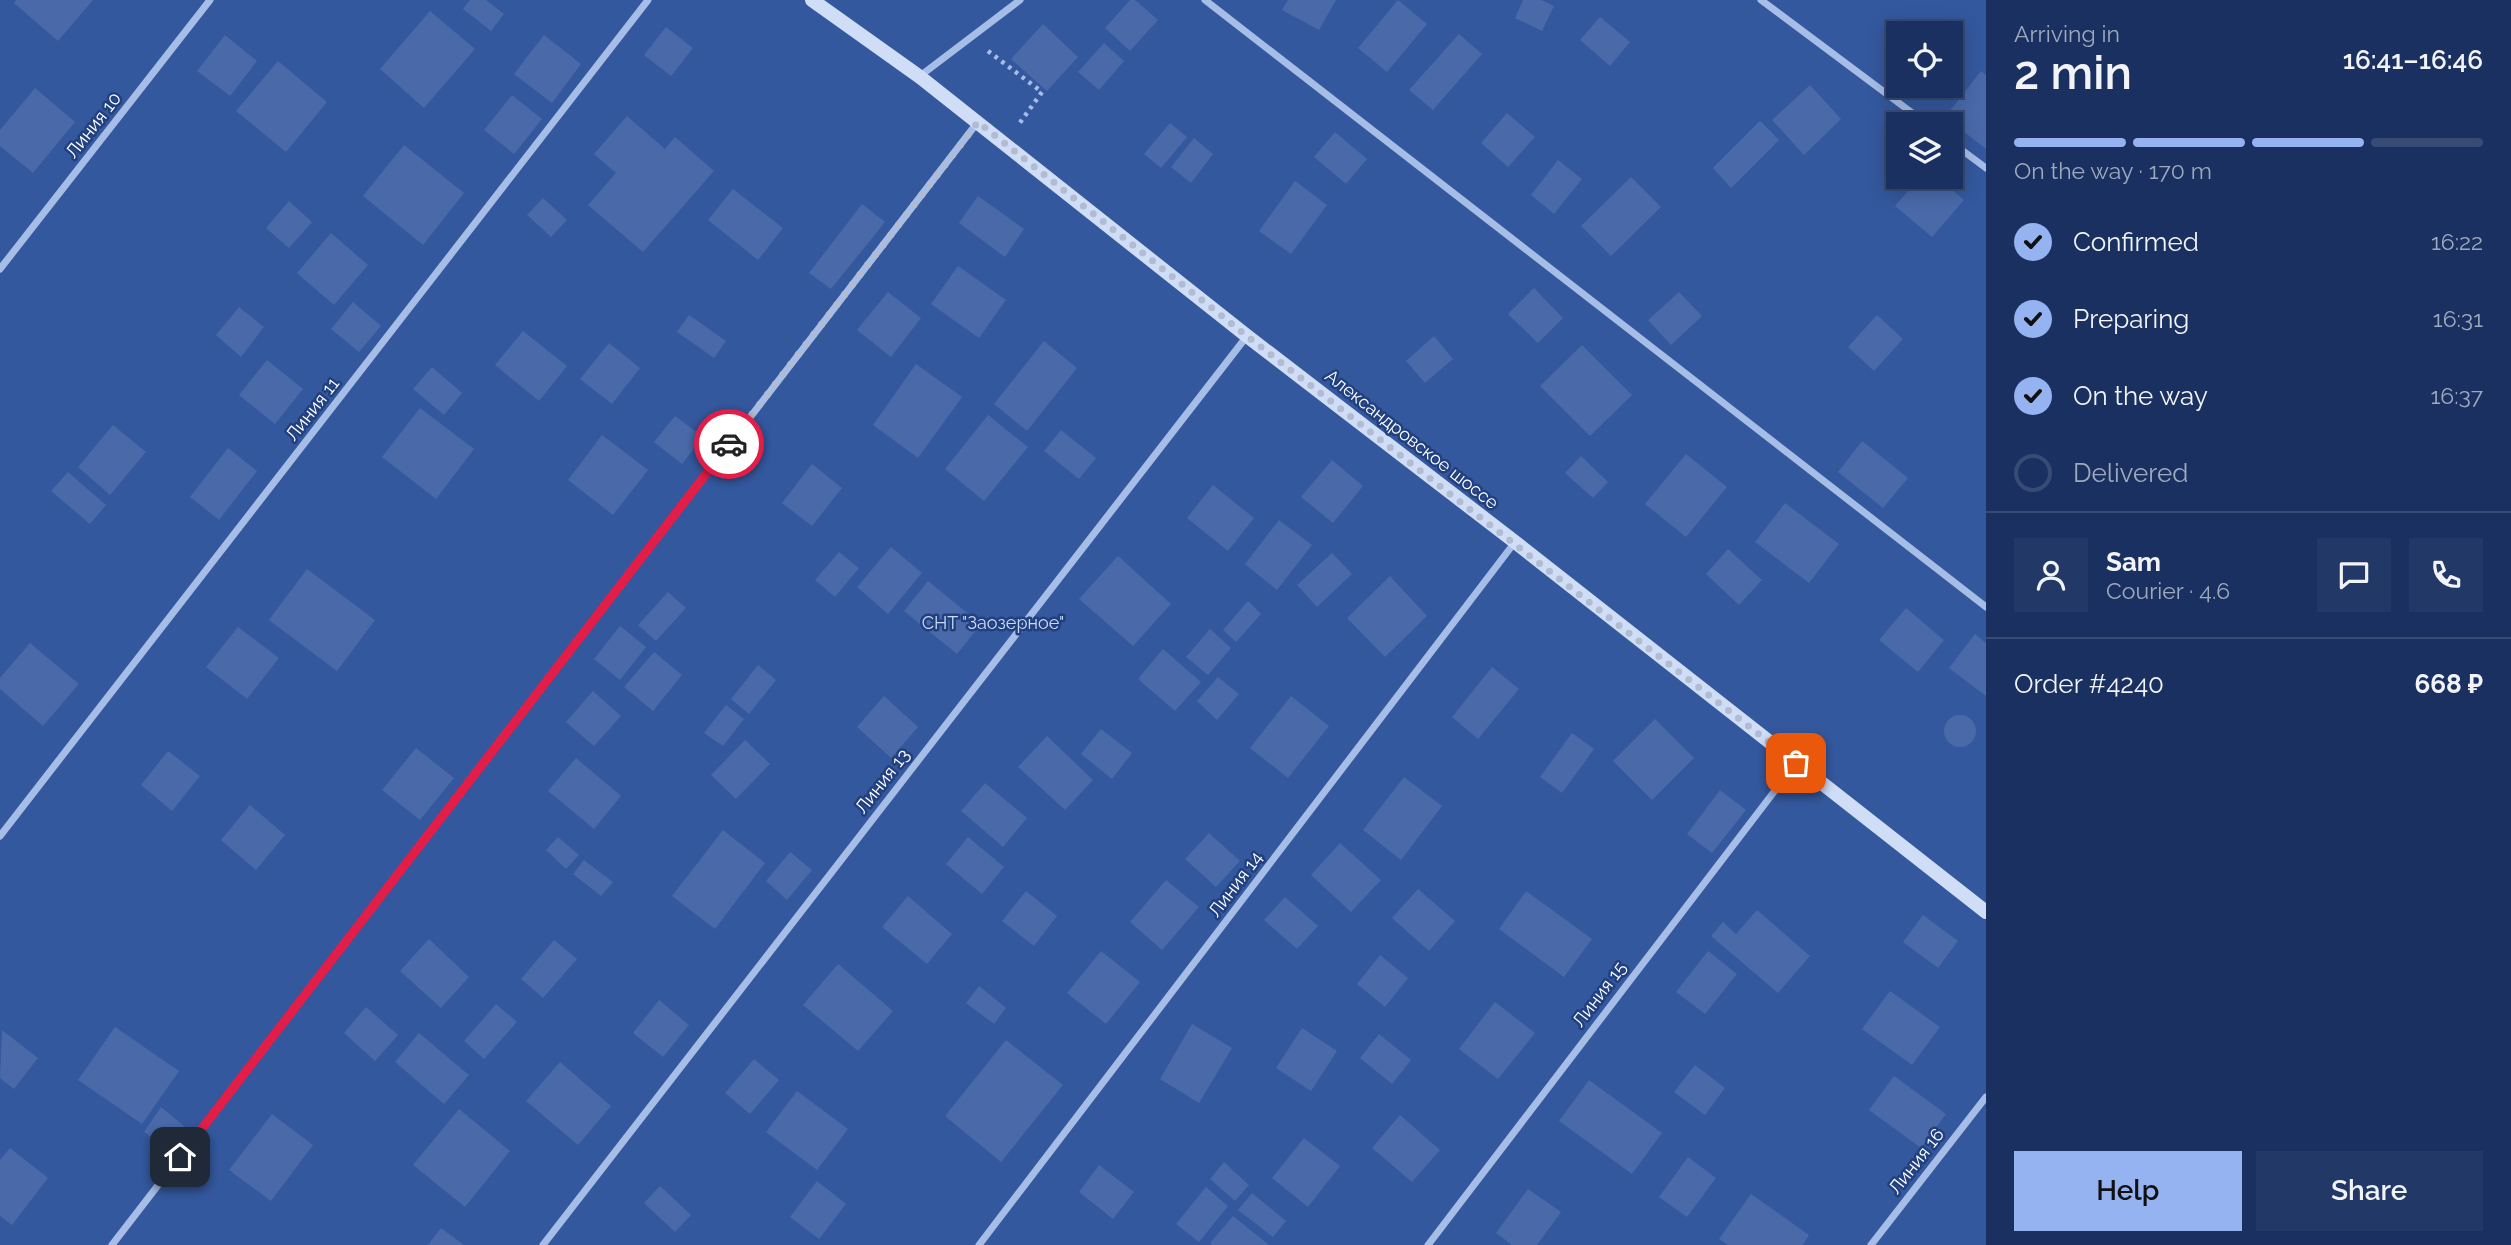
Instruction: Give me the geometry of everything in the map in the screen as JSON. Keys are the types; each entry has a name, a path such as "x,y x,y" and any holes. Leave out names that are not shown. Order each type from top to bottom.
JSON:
{"street":[{"name":"Линия 10","path":"0,268 210,0"},
{"name":"Линия 11","path":"0,836 648,0"},
{"name":"Александровское шоссе","path":"812,0 920,76 1247,336 1515,542 1986,912"},
{"path":"920,76 1020,0"},
{"path":"1205,0 1986,607"},
{"path":"1761,0 1911,112"},
{"path":"112,1245 978,122"},
{"path":"1963,151 1986,168"},
{"name":"Линия 13","path":"543,1245 1247,336"},
{"name":"Линия 14","path":"979,1245 1515,542"},
{"name":"Линия 15","path":"1428,1245 1796,763"},
{"name":"Линия 16","path":"1871,1245 1986,1097"}],"path":[{"path":"971,38 1042,92 1024,117"}],"green space":[{"name":"СНТ \"Заозерное\"","path":"0,0 1986,0 1986,1245 0,1245"}],"building":[{"path":"16,0 93,0 58,41 14,3"},
{"path":"470,0 486,0 504,14 491,31 463,9"},
{"path":"1130,0 1135,0 1158,20 1130,51 1105,28"},
{"path":"1288,0 1336,0 1319,30 1282,10"},
{"path":"1398,0 1427,24 1387,72 1358,48"},
{"path":"1523,0 1541,0 1554,6 1542,31 1515,18"},
{"path":"430,11 475,49 424,108 380,69"},
{"path":"1600,17 1630,42 1610,66 1580,40"},
{"path":"1043,24 1078,57 1047,91 1011,59"},
{"path":"666,27 693,48 671,76 644,55"},
{"path":"1459,34 1482,54 1433,110 1409,90"},
{"path":"225,35 257,61 230,96 197,71"},
{"path":"544,35 581,64 552,103 514,74"},
{"path":"1104,43 1124,61 1099,90 1078,72"},
{"path":"278,61 327,102 286,152 236,111"},
{"path":"1981,71 1986,75 1986,149 1963,131 1963,112 1949,112 1960,98 1963,98 1963,94"},
{"path":"1810,85 1841,119 1804,155 1772,120"},
{"path":"35,88 75,122 33,173 0,146 0,130"},
{"path":"512,95 542,119 514,154 484,130"},
{"path":"1507,113 1535,137 1508,167 1481,143"},
{"path":"627,116 665,149 675,137 714,171 643,252 588,205 616,173 594,154"},
{"path":"1760,121 1779,140 1731,188 1713,168"},
{"path":"1170,123 1187,137 1161,168 1144,154"},
{"path":"1335,132 1367,159 1346,184 1314,157"},
{"path":"1194,138 1213,154 1191,183 1171,167"},
{"path":"404,145 464,193 423,245 363,196"},
{"path":"1558,160 1582,179 1554,214 1531,195"},
{"path":"1631,177 1661,207 1611,256 1581,226"},
{"path":"1295,181 1327,205 1291,254 1259,231"},
{"path":"733,189 783,228 758,260 708,220"},
{"path":"1910,189 1951,189 1964,200 1932,237 1895,206"},
{"path":"978,196 1024,229 1005,257 959,223"},
{"path":"543,198 567,220 551,237 527,215"},
{"path":"289,201 312,222 289,248 266,228"},
{"path":"862,204 885,222 831,289 809,273"},
{"path":"331,233 368,265 334,305 297,273"},
{"path":"958,266 1006,300 979,338 931,304"},
{"path":"1534,288 1563,318 1538,343 1508,314"},
{"path":"888,292 921,318 891,357 857,330"},
{"path":"1679,292 1702,316 1671,345 1648,320"},
{"path":"353,302 381,326 359,352 331,329"},
{"path":"239,307 264,327 241,357 216,335"},
{"path":"689,315 726,341 714,358 677,332"},
{"path":"1877,315 1903,339 1874,371 1848,347"},
{"path":"523,331 567,366 539,401 495,365"},
{"path":"1434,336 1453,359 1425,383 1406,361"},
{"path":"1044,341 1077,368 1027,431 994,404"},
{"path":"609,343 640,368 612,404 580,379"},
{"path":"1582,345 1632,395 1590,436 1540,386"},
{"path":"267,360 303,389 275,424 239,395"},
{"path":"916,364 962,397 918,458 873,425"},
{"path":"432,367 462,393 444,415 413,389"},
{"path":"420,408 474,449 436,499 382,457"},
{"path":"988,415 1028,447 984,501 945,469"},
{"path":"675,416 703,437 682,464 654,442"},
{"path":"113,425 146,452 110,495 78,467"},
{"path":"1061,430 1096,458 1079,479 1044,451"},
{"path":"602,435 648,470 613,515 568,480"},
{"path":"1862,441 1908,478 1883,508 1838,472"},
{"path":"228,448 257,471 219,520 190,497"},
{"path":"1686,454 1727,487 1686,537 1645,504"},
{"path":"1581,456 1608,482 1593,498 1565,473"},
{"path":"1332,460 1363,486 1333,523 1301,497"},
{"path":"812,464 842,488 812,526 782,503"},
{"path":"68,472 106,505 90,524 51,491"},
{"path":"1213,485 1254,518 1228,551 1187,518"},
{"path":"1785,503 1839,544 1809,583 1755,542"},
{"path":"1279,520 1312,545 1277,590 1245,564"},
{"path":"891,547 922,573 888,614 857,587"},
{"path":"1728,549 1762,580 1739,605 1706,574"},
{"path":"839,552 859,568 835,597 815,580"},
{"path":"1332,553 1352,574 1317,607 1297,585"},
{"path":"1118,556 1171,604 1133,646 1079,599"},
{"path":"307,569 375,620 337,671 269,620"},
{"path":"1390,576 1427,616 1385,657 1347,618"},
{"path":"928,581 981,624 957,654 904,611"},
{"path":"668,592 686,608 656,641 638,625"},
{"path":"1248,601 1261,614 1236,642 1223,630"},
{"path":"1906,608 1944,640 1918,672 1879,640"},
{"path":"620,626 646,647 620,680 594,659"},
{"path":"238,627 279,658 247,699 206,667"},
{"path":"1210,629 1231,648 1208,675 1186,657"},
{"path":"1975,634 1986,643 1986,696 1949,668"},
{"path":"30,643 79,684 43,726 0,689 0,678"},
{"path":"1163,649 1201,682 1175,711 1138,679"},
{"path":"654,652 682,675 653,711 624,687"},
{"path":"758,665 776,680 749,714 731,699"},
{"path":"1492,667 1519,689 1478,739 1452,717"},
{"path":"1218,677 1239,694 1217,720 1197,701"},
{"path":"593,691 621,716 594,746 566,722"},
{"path":"884,696 918,727 891,758 857,727"},
{"path":"1291,696 1329,726 1288,778 1250,748"},
{"path":"726,705 744,719 723,746 704,733"},
{"path":"1960,715 1971,720 1976,731 1971,742 1960,747 1949,742 1944,731 1949,720"},
{"path":"1655,719 1694,758 1652,800 1613,761"},
{"path":"1101,729 1132,753 1112,779 1081,754"},
{"path":"1572,733 1594,749 1562,793 1540,777"},
{"path":"1047,736 1093,780 1065,810 1018,767"},
{"path":"745,740 770,764 736,799 711,775"},
{"path":"416,748 454,778 420,820 382,790"},
{"path":"168,751 200,776 172,811 141,785"},
{"path":"576,758 621,796 594,829 548,791"},
{"path":"1404,777 1442,806 1401,860 1363,830"},
{"path":"985,783 1027,818 1003,847 961,811"},
{"path":"1720,790 1746,810 1712,853 1687,834"},
{"path":"250,805 285,835 256,870 221,840"},
{"path":"723,830 765,863 715,929 672,896"},
{"path":"1209,833 1240,861 1216,887 1185,859"},
{"path":"558,837 579,855 566,869 546,850"},
{"path":"968,837 1004,867 982,894 946,864"},
{"path":"1340,843 1381,880 1351,912 1311,875"},
{"path":"790,852 812,870 787,900 766,881"},
{"path":"584,860 613,882 601,896 573,874"},
{"path":"1166,880 1199,907 1162,950 1130,922"},
{"path":"1418,889 1455,921 1429,951 1392,918"},
{"path":"1026,891 1057,916 1034,946 1002,921"},
{"path":"1526,891 1592,939 1564,977 1499,929"},
{"path":"908,896 952,934 927,964 882,927"},
{"path":"1285,897 1318,926 1297,949 1264,920"},
{"path":"1757,910 1810,956 1778,993 1711,936 1723,922 1736,934"},
{"path":"1923,915 1958,941 1938,968 1903,942"},
{"path":"429,939 469,977 441,1008 400,971"},
{"path":"554,940 577,959 543,998 521,979"},
{"path":"1101,951 1140,982 1106,1024 1067,993"},
{"path":"1708,951 1737,974 1705,1014 1676,992"},
{"path":"1380,955 1408,978 1385,1007 1357,984"},
{"path":"838,964 893,1011 858,1051 803,1005"},
{"path":"979,986 1006,1008 994,1024 966,1003"},
{"path":"1890,991 1940,1027 1912,1065 1862,1029"},
{"path":"659,1000 689,1025 663,1057 633,1033"},
{"path":"1495,1002 1535,1033 1498,1079 1459,1049"},
{"path":"496,1004 517,1022 484,1059 464,1041"},
{"path":"366,1007 398,1035 375,1061 344,1033"},
{"path":"1192,1024 1232,1048 1199,1103 1160,1079"},
{"path":"115,1027 179,1071 142,1124 78,1080"},
{"path":"1302,1028 1337,1051 1311,1091 1276,1068"},
{"path":"2,1030 38,1058 14,1089 0,1078"},
{"path":"419,1033 469,1075 444,1104 395,1062"},
{"path":"1379,1034 1411,1060 1392,1084 1360,1058"},
{"path":"1006,1040 1063,1085 1001,1162 945,1116"},
{"path":"754,1059 779,1080 750,1114 725,1093"},
{"path":"560,1062 611,1106 578,1145 526,1101"},
{"path":"1695,1065 1725,1088 1705,1115 1674,1092"},
{"path":"1894,1076 1946,1114 1921,1148 1869,1110"},
{"path":"1589,1080 1662,1133 1632,1174 1559,1121"},
{"path":"797,1091 848,1129 817,1170 766,1132"},
{"path":"161,1107 191,1132 174,1154 144,1132"},
{"path":"459,1109 510,1151 465,1207 413,1165"},
{"path":"272,1114 313,1145 271,1201 229,1170"},
{"path":"1400,1115 1440,1150 1412,1182 1372,1148"},
{"path":"1304,1138 1340,1166 1308,1207 1272,1178"},
{"path":"10,1148 48,1178 12,1225 0,1216 0,1160"},
{"path":"1688,1157 1716,1178 1687,1217 1659,1197"},
{"path":"1224,1162 1249,1185 1235,1201 1210,1179"},
{"path":"1099,1165 1134,1192 1113,1219 1079,1192"},
{"path":"817,1181 846,1204 819,1239 790,1217"},
{"path":"660,1186 691,1215 675,1232 644,1203"},
{"path":"1206,1187 1228,1206 1199,1242 1176,1224"},
{"path":"1528,1189 1561,1212 1537,1245 1512,1245 1496,1233"},
{"path":"1252,1193 1286,1221 1273,1237 1238,1210"},
{"path":"1751,1194 1809,1235 1803,1245 1728,1245 1719,1239"},
{"path":"1233,1216 1269,1245 1212,1245 1210,1243"},
{"path":"441,1228 464,1245 428,1245"}],"way so far":[{"path":"729,444 978,122 1247,336 1796,763"}],"route":[{"path":"180,1157 729,444"}]}
